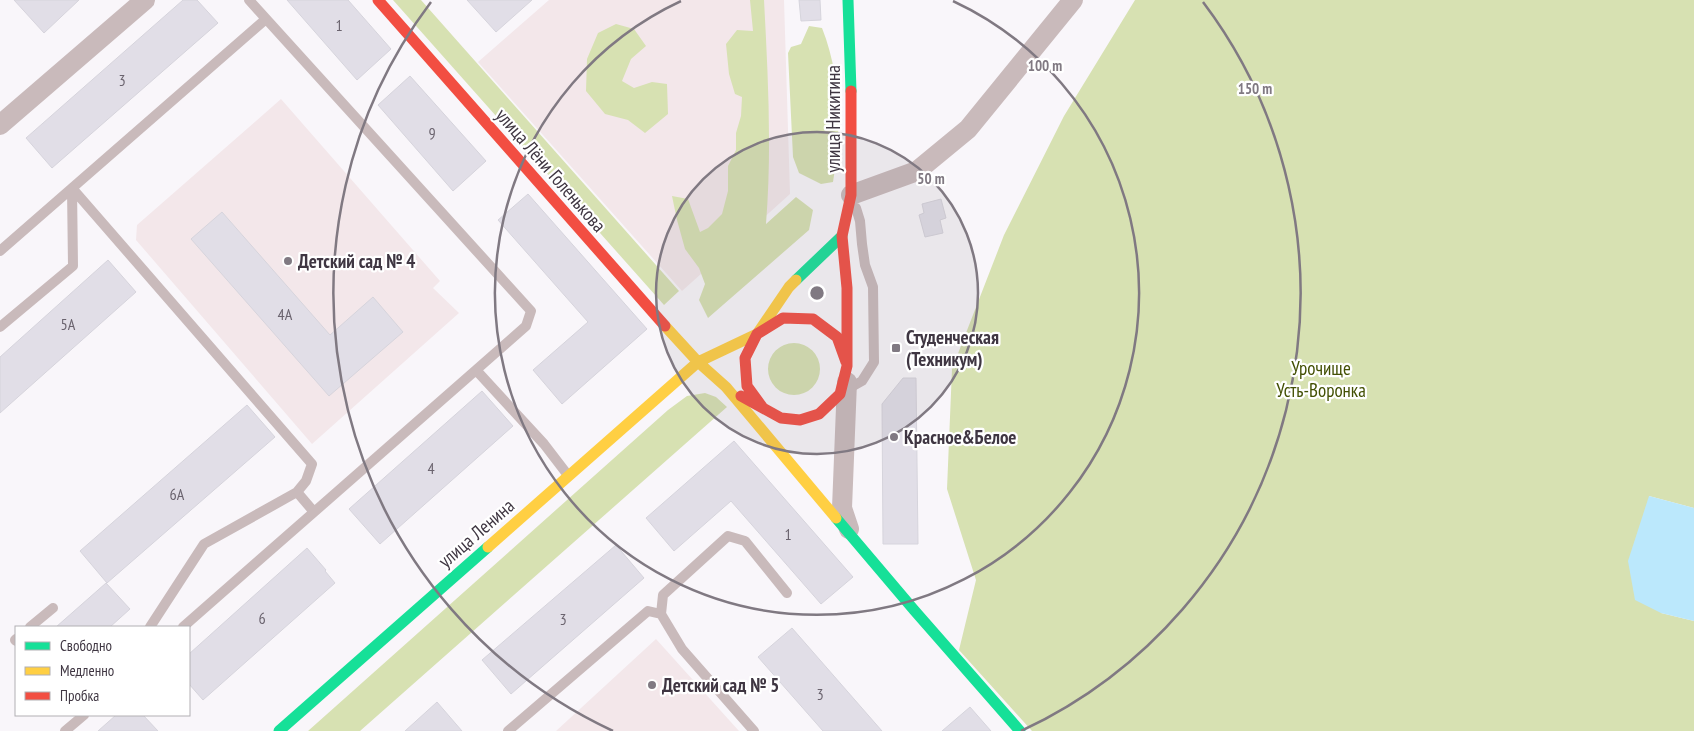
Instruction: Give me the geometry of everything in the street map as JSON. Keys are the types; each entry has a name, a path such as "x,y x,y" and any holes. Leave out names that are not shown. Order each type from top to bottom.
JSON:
{"main road":[{"name":"улица Лёни Голенькова","path":"378,0 698,362 726,387"},
{"name":"улица Никитина","path":"847,366 847,288 842,236 851,195 852,106 848,0"},
{"path":"763,408 747,386 745,358 757,334 789,287 842,236"},
{"path":"710,385 726,387 780,418 800,420 819,414 840,394 847,366 837,337 813,320 783,318 757,334"},
{"name":"улица Ленина","path":"279,731 698,362 757,334"},
{"path":"658,396 685,387"},
{"path":"726,387 851,536 1020,731"}],"street":[{"path":"0,125 145,0"},
{"path":"851,195 917,171 968,129 1073,0"},
{"path":"847,366 842,508 851,536"}],"lane":[{"path":"184,626 526,326 531,311 250,0"},
{"path":"0,250 266,19"},
{"path":"0,326 73,266 72,188"},
{"path":"72,188 312,464 306,481 297,492 204,544 151,626"},
{"path":"819,414 847,389 862,381 874,362 873,287 865,264 860,221 851,195"},
{"path":"476,370 544,444 568,475"},
{"path":"297,492 314,512"},
{"path":"754,731 682,648 661,614 663,595 728,536 745,541 787,593"},
{"path":"31,626 53,608"},
{"path":"508,731 648,610 661,614"},
{"path":"65,731 81,716"}],"shaded area":[{"path":"549,0 784,0 790,194 682,291 478,62"},
{"name":"Детский сад № 4","path":"281,99 440,281 433,288 459,313 312,444 136,240 137,225"},
{"name":"Детский сад № 5","path":"656,639 739,731 556,731"}],"green space":[{"path":"393,0 421,0 679,291 664,305"},
{"path":"750,0 764,0 769,140 766,224 796,197 813,210 809,230 708,318 699,300 705,284 699,268 685,249 672,196 688,199 700,232 708,228 722,214 728,191 728,166 736,150 736,133 741,116 742,97 735,94 729,74 726,44 737,30 753,31"},
{"name":"Урочище Усть-Воронка","path":"1135,0 1694,0 1694,508 1649,496 1661,613 1694,621 1694,731 1032,731 959,650 976,580 947,489 952,369 1004,235 1064,116"},
{"path":"616,24 634,29 646,46 631,59 622,81 634,88 652,82 667,84 668,114 645,133 628,120 605,114 586,91 587,59 598,33"},
{"path":"809,26 822,28 833,65 838,104 838,143 833,182 821,184 799,173 793,157 788,53 791,47 801,44"},
{"path":"789,343 799,343 813,350 820,364 820,374 813,388 799,395 789,395 779,391 772,384 768,374 768,364 772,354 779,347"},
{"path":"705,393 716,397 727,407 360,731 308,731 668,410 687,396"}],"water":[{"path":"1649,496 1694,508 1694,621 1661,613 1635,600 1628,561"}],"building":[{"path":"14,0 79,0 44,33"},
{"path":"183,0 197,0 218,23 52,168 26,138"},
{"path":"287,0 348,0 391,49 357,80"},
{"path":"467,0 532,0 496,32"},
{"path":"799,0 820,0 821,20 801,21"},
{"path":"410,76 486,161 453,191 378,105"},
{"path":"528,194 647,329 562,404 533,370 588,322 498,220"},
{"path":"941,199 946,218 940,220 943,233 925,237 919,215 924,213 922,204"},
{"path":"222,212 330,335 373,297 403,332 329,396 191,239"},
{"path":"108,260 136,292 0,413 0,357"},
{"path":"903,378 916,378 918,544 883,544 882,404"},
{"path":"482,391 513,426 380,544 349,509"},
{"path":"247,405 275,437 107,583 80,551"},
{"path":"734,441 853,577 821,604 731,501 674,551 646,518"},
{"path":"616,545 644,578 511,694 482,660"},
{"path":"307,548 335,583 203,700 190,685 190,653"},
{"path":"106,583 130,609 111,626 57,626"},
{"path":"792,628 882,731 823,731 758,657"},
{"path":"437,702 462,731 405,731"},
{"path":"970,707 991,731 942,731"},
{"path":"115,716 144,716 158,731 98,731"}],"traffic: fast":[{"path":"848,0 851,91"},
{"path":"796,280 842,236"},
{"path":"836,518 1020,731"},
{"path":"279,731 488,547"}],"traffic: slow":[{"path":"488,547 698,362 757,334 789,287 796,280"},
{"path":"665,326 698,362 726,387 836,518"}],"traffic: jam":[{"path":"378,0 665,326"},
{"path":"741,396 781,418 800,420 819,414 840,394 847,366 847,288 842,236 851,195 851,91"},
{"path":"763,408 747,386 745,358 757,334 783,318 813,319 837,337 846,362"}],"place":[{"name":"Детский сад № 4","path":"288,261"},
{"name":"Студенческая (Техникум)","path":"896,348"},
{"name":"Красное&Белое","path":"894,437"},
{"name":"Детский сад № 5","path":"652,685"}]}
